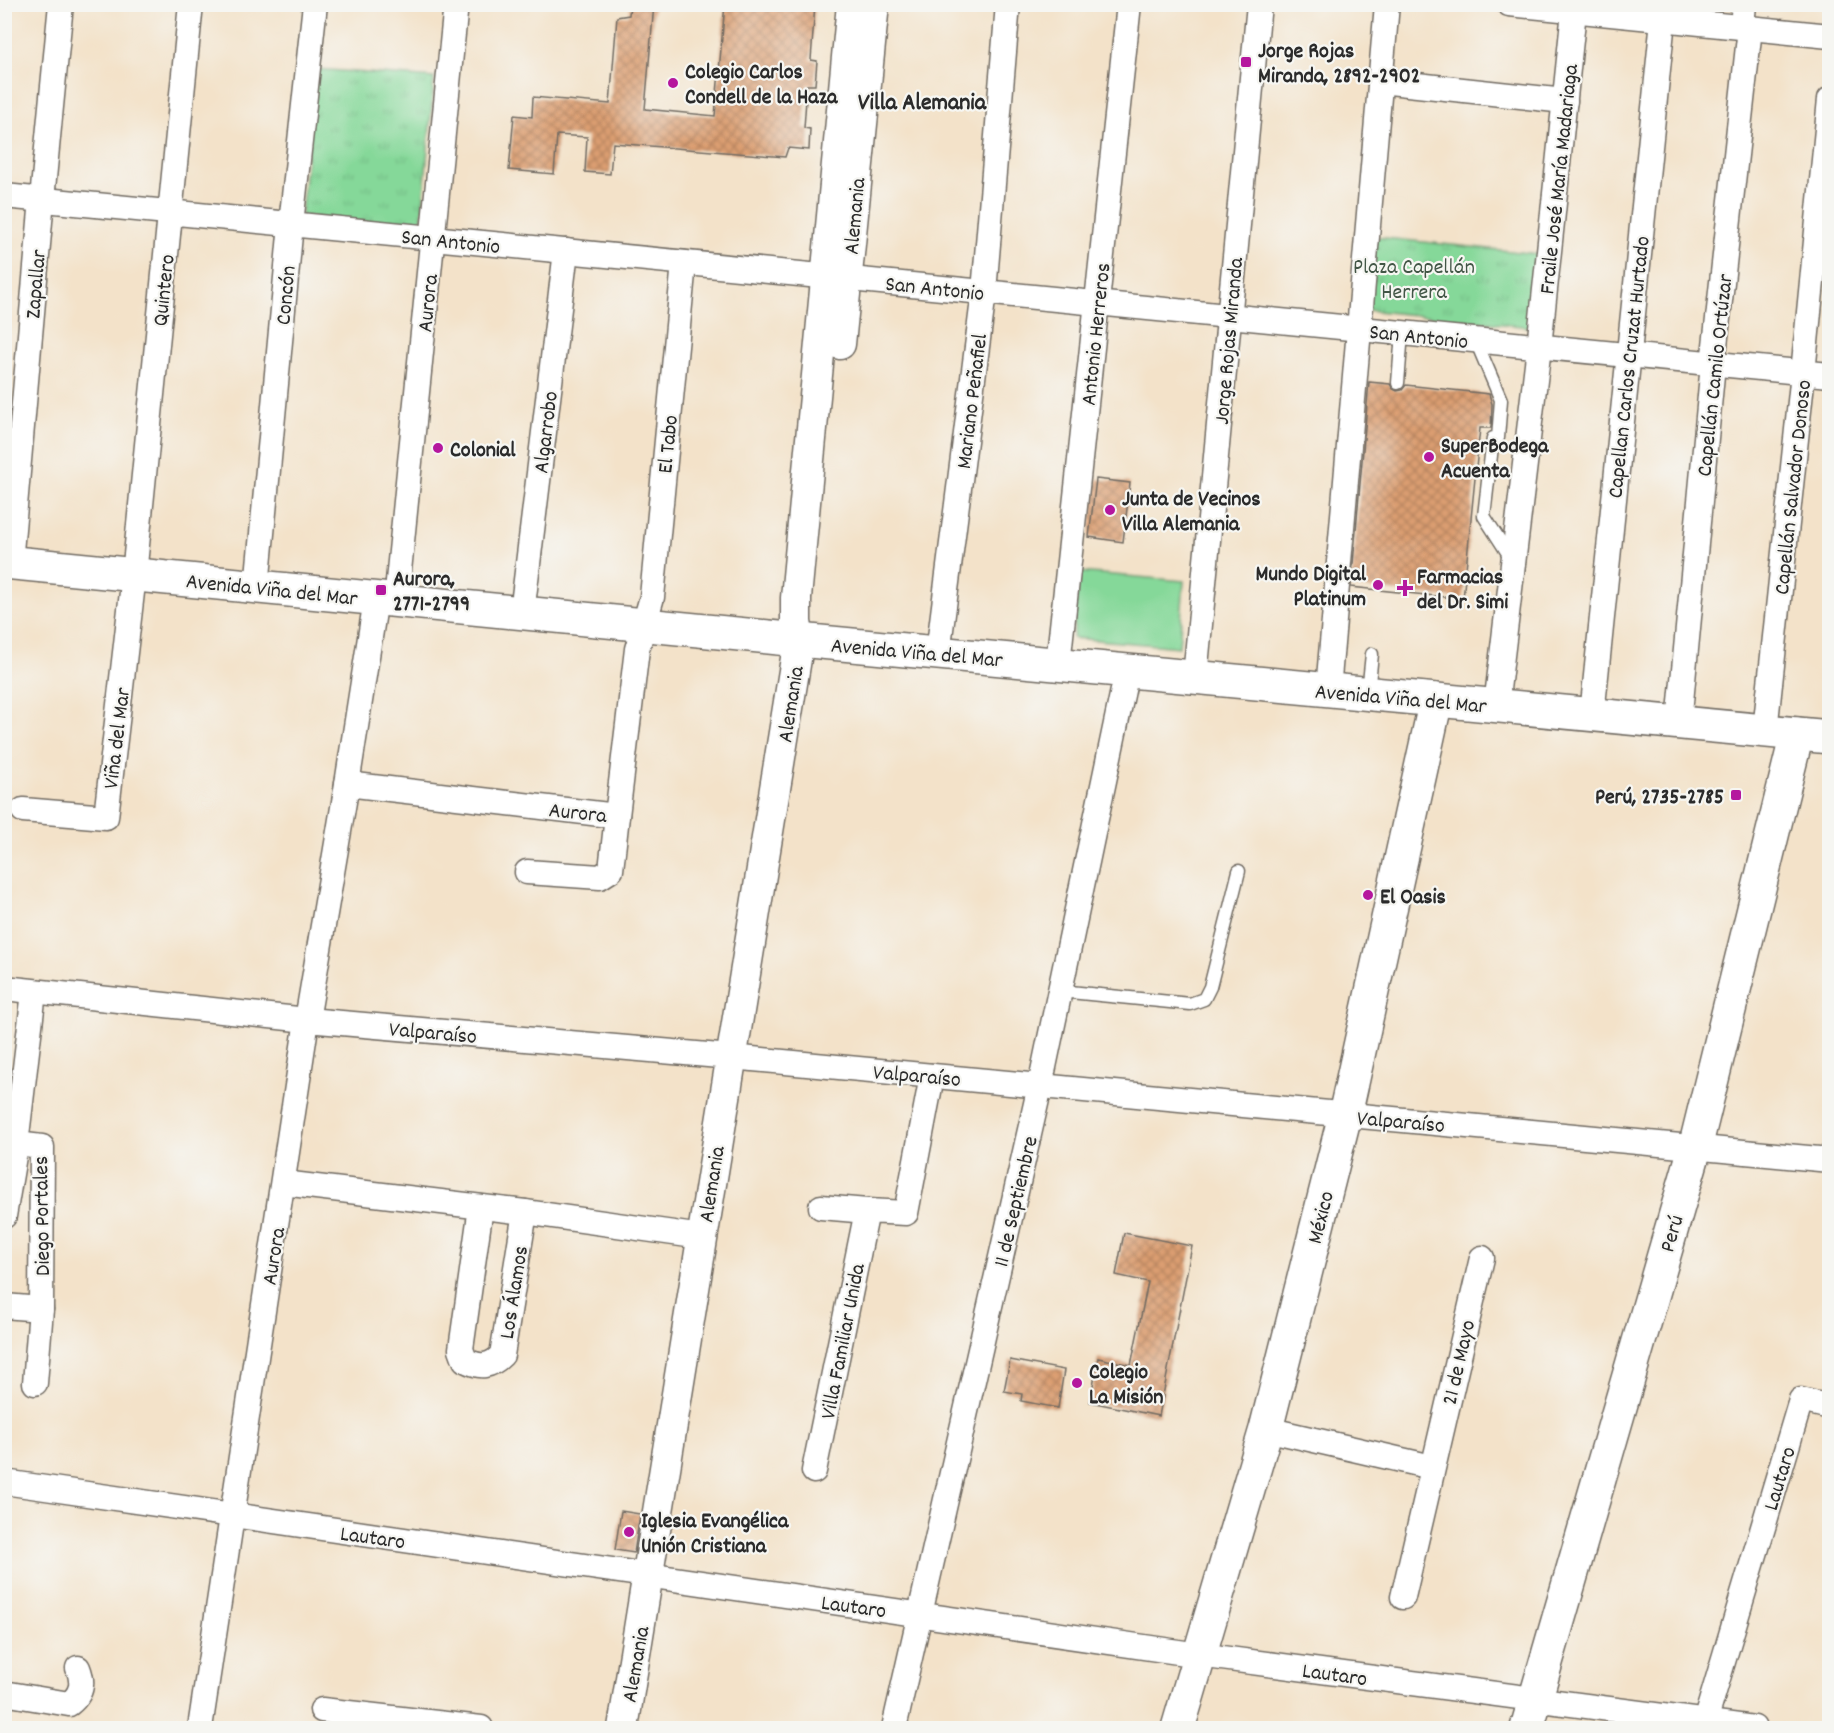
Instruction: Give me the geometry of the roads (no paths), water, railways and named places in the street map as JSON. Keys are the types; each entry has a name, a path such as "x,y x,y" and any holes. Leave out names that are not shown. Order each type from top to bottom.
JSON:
{"main road":[{"name":"Avenida Viña del Mar","path":"7,562 799,640 1830,737"},
{"name":"México","path":"1178,1728 1266,1429 1345,1115 1436,700"},
{"name":"Perú","path":"1531,1714 1695,1148 1797,734"}],"street":[{"name":"Zapallar","path":"7,562 62,4"},
{"name":"Quintero","path":"134,575 191,4"},
{"name":"Concón","path":"257,587 291,224 315,4"},
{"name":"Aurora","path":"200,1728 308,1020 347,784 386,599 432,238 456,4"},
{"name":"Alemania","path":"623,1728 799,640 807,625 812,600 836,278 852,4"},
{"name":"Alemania","path":"836,278 874,4"},
{"name":"Mariano Peñafiel","path":"938,653 984,292 1008,4"},
{"name":"Antonio Herreros","path":"1058,664 1129,4"},
{"name":"Jorge Rojas Miranda","path":"1195,677 1259,4"},
{"path":"1328,690 1387,4"},
{"path":"1509,4 1548,6 1574,11 1746,20 1830,36"},
{"name":"Fraile José María Madariaga","path":"1496,706 1539,347 1574,11"},
{"name":"Capellan Carlos Cruzat Hurtado","path":"1592,715 1628,355 1652,14"},
{"name":"Capellán Camilo Ortúzar","path":"1679,723 1746,20"},
{"path":"1380,81 1565,101"},
{"name":"Capellán Salvador Donoso","path":"1765,731 1830,99"},
{"name":"San Antonio","path":"4,196 1830,375"},
{"name":"Algarrobo","path":"522,613 566,251"},
{"name":"El Tabo","path":"644,625 651,597 684,262"},
{"name":"Viña del Mar","path":"23,810 106,817 134,575"},
{"name":"Aurora","path":"347,784 617,816 637,649 644,625"},
{"name":"11 de Septiembre","path":"894,1728 1040,1086 1127,671"},
{"path":"527,872 600,877 606,874 611,870 617,816"},
{"name":"Valparaíso","path":"4,988 308,1020 731,1057 1830,1161"},
{"name":"Diego Portales","path":"4,1216 16,1143 34,992"},
{"path":"821,1207 906,1213 932,1076"},
{"name":"Diego Portales","path":"16,1143 42,1146 41,1309 35,1383"},
{"name":"Los Álamos","path":"283,1183 525,1212 702,1237"},
{"name":"Los Álamos","path":"481,1207 461,1348 465,1360 478,1367 494,1363 502,1354 525,1212"},
{"name":"Villa Familiar Unida","path":"814,1472 867,1211"},
{"name":"21 de Mayo","path":"1403,1597 1482,1258"},
{"name":"Diego Portales","path":"4,1306 41,1309"},
{"name":"Lautaro","path":"1705,1722 1801,1400 1830,1407"},
{"path":"1266,1429 1432,1467"},
{"name":"Lautaro","path":"4,1482 1199,1655 1531,1714 1705,1722 1754,1728"},
{"path":"4,1694 69,1704 78,1697 80,1691 82,1678 78,1668"},
{"path":"322,1710 481,1728"}],"lane":[{"path":"1398,383 1402,333"},
{"path":"1476,341 1501,400 1498,438 1493,438 1484,516 1513,562"},
{"path":"1368,694 1372,654"},
{"path":"1060,991 1190,1004 1204,999 1210,987 1239,871"}],"place":[{"name":"Jorge Rojas Miranda, 2892-2902","path":"1246,62"},
{"name":"Colegio Carlos Condell de la Haza","path":"673,83"},
{"name":"Colonial","path":"438,448"},
{"name":"SuperBodega Acuenta","path":"1429,457"},
{"name":"Junta de Vecinos Villa Alemania","path":"1110,510"},
{"name":"Mundo Digital Platinum","path":"1378,585"},
{"name":"Farmacias del Dr. Simi","path":"1405,588"},
{"name":"Aurora, 2771-2799","path":"381,590"},
{"name":"Perú, 2735-2785","path":"1736,795"},
{"name":"El Oasis","path":"1368,895"},
{"name":"Colegio La Misión","path":"1077,1383"},
{"name":"Iglesia Evangélica Unión Cristiana","path":"629,1532"}],"district":[{"name":"Villa Alemania","path":"922,101"}],"park label":[{"name":"Plaza Capellán Herrera","path":"1414,278"}]}
